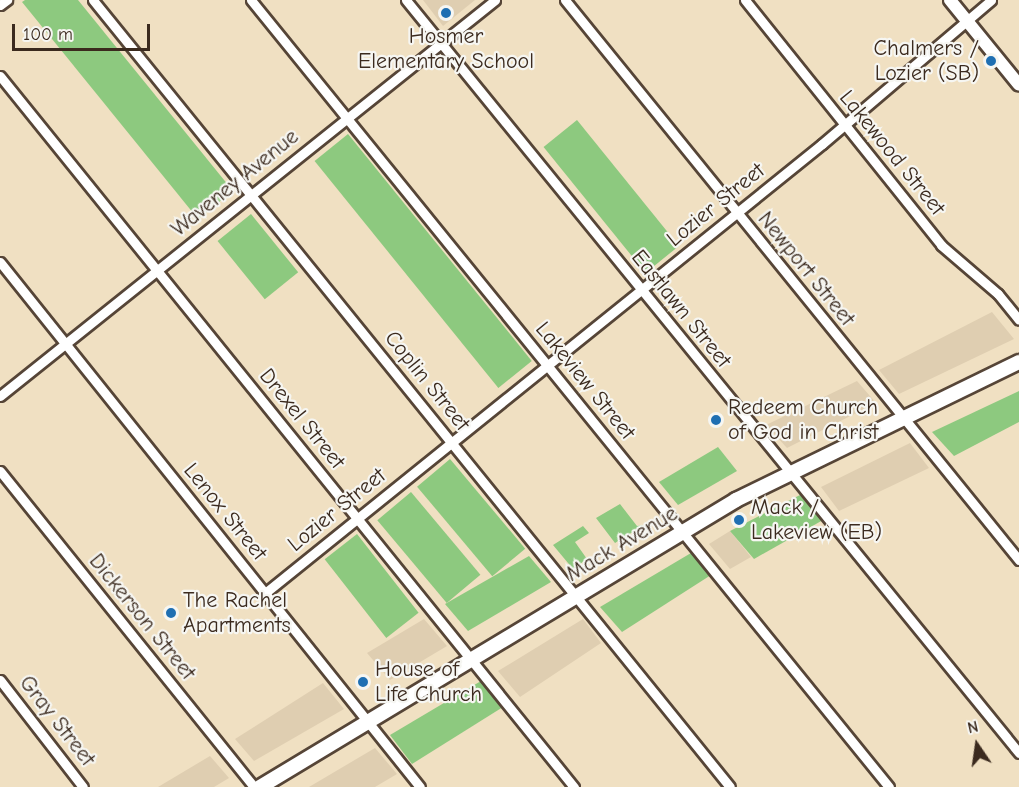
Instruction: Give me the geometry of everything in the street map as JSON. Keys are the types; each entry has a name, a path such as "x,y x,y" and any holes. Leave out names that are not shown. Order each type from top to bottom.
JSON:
{"main road":[{"name":"Mack Avenue","path":"260,787 682,532 790,473 1019,362"}],"street":[{"path":"0,5 7,0"},
{"name":"Coplin Street","path":"93,0 730,787"},
{"name":"Lakeview Street","path":"251,0 889,787"},
{"name":"Eastlawn Street","path":"406,0 1019,753"},
{"name":"Waveney Avenue","path":"0,396 495,0"},
{"name":"Newport Street","path":"565,0 735,214 1019,560"},
{"name":"Lakewood Street","path":"744,0 941,245 998,294 1019,320"},
{"path":"950,0 1019,86"},
{"name":"Lozier Street","path":"265,593 845,125 991,0"},
{"name":"Drexel Street","path":"0,76 574,787"},
{"name":"Lenox Street","path":"0,262 420,787"},
{"name":"Dickerson Street","path":"0,471 254,787"},
{"name":"Gray Street","path":"0,680 83,787"}],"shaded area":[{"name":"Hosmer Elementary School","path":"423,0 475,0 443,26"},
{"path":"992,312 1014,339 899,394 879,370"},
{"path":"857,381 876,403 787,448 766,425"},
{"path":"910,443 929,468 839,511 821,487"},
{"path":"730,531 751,557 730,569 709,544"},
{"path":"424,619 447,646 390,680 367,653"},
{"path":"583,619 601,643 520,697 498,671"},
{"path":"323,683 344,709 254,761 235,739"},
{"path":"375,748 397,774 375,787 309,787"},
{"path":"210,756 229,778 214,787 158,787"}],"green space":[{"path":"25,0 78,0 233,191 198,219 22,2"},
{"path":"577,120 679,246 646,273 544,147"},
{"path":"348,134 532,361 498,388 315,161"},
{"path":"251,214 298,272 265,299 218,241"},
{"path":"1019,391 1019,422 954,456 932,432"},
{"path":"718,447 737,471 678,505 659,482"},
{"path":"450,459 525,549 492,576 417,487"},
{"path":"411,492 480,575 447,603 377,520"},
{"path":"800,495 823,520 754,559 730,531"},
{"path":"620,504 637,526 644,525 615,543 596,518"},
{"path":"583,526 589,533 575,542 587,559 573,569 553,545"},
{"path":"357,534 419,613 386,638 325,559"},
{"path":"691,553 711,575 622,632 600,607"},
{"path":"529,556 551,582 468,631 445,604"},
{"path":"481,681 503,707 412,764 390,735"}],"place":[{"name":"Hosmer Elementary School","path":"446,13"},
{"name":"Chalmers / Lozier (SB)","path":"991,61"},
{"name":"Redeem Church of God in Christ","path":"716,420"},
{"name":"Mack / Lakeview (EB)","path":"739,520"},
{"name":"The Rachel Apartments","path":"171,613"},
{"name":"House of Life Church","path":"363,682"}]}
